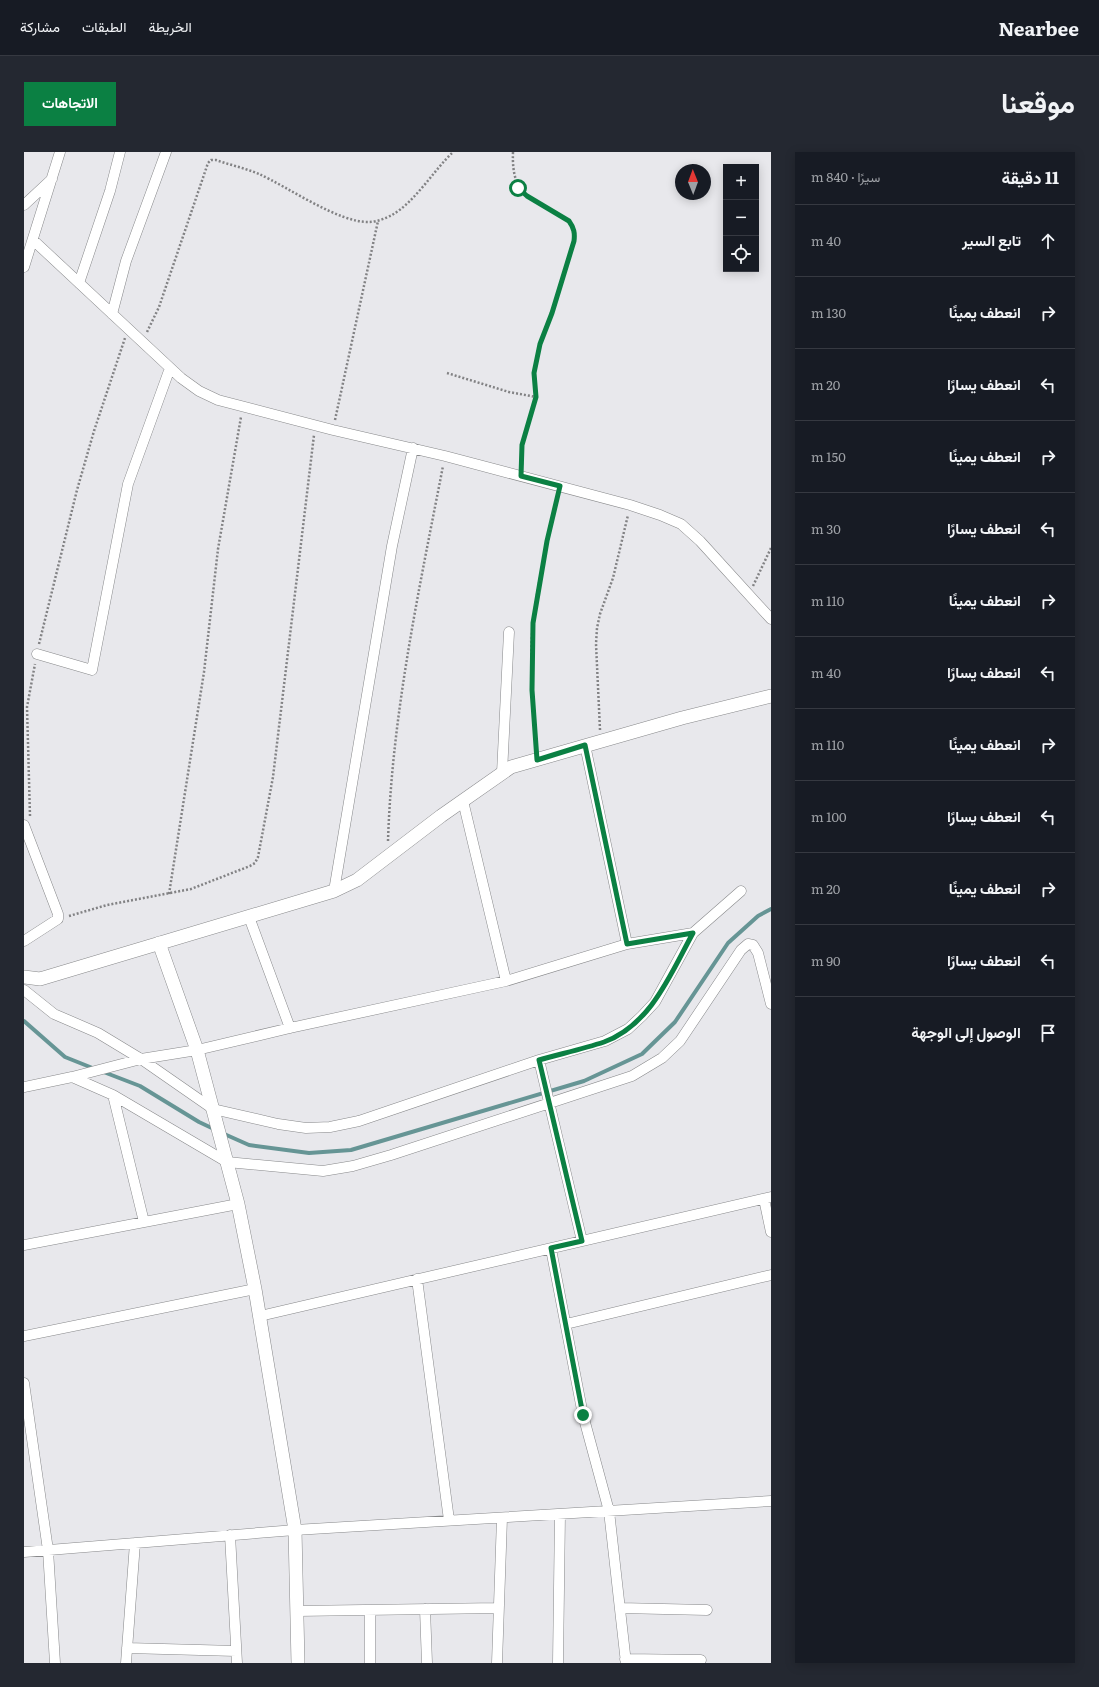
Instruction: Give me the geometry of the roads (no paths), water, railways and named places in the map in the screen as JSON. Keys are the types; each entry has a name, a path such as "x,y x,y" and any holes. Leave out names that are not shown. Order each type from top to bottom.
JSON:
{"street":[{"path":"24,267 60,152"},
{"path":"79,283 110,192 120,152"},
{"path":"112,314 126,261 166,152"},
{"path":"24,204 52,178"},
{"path":"33,240 170,368 199,391 218,400 243,407 445,456 630,505 660,515 681,524 700,541 771,619"},
{"path":"37,654 92,670 128,484 170,368"},
{"path":"334,891 392,546 413,448"},
{"path":"502,773 509,632"},
{"path":"24,977 40,979 334,891 357,880 441,816 511,767 682,718 771,696"},
{"path":"585,745 627,944"},
{"path":"463,801 506,981"},
{"path":"24,825 58,914 58,919 24,941"},
{"path":"24,990 54,1014 98,1033 142,1059 214,1115 306,1128 330,1127 359,1121 539,1060 605,1042 628,1029 655,1002 693,933 741,891"},
{"path":"250,917 290,1028"},
{"path":"24,1087 72,1077 142,1059 197,1050 290,1028 506,981 627,944 693,933"},
{"path":"159,943 197,1050 238,1204 255,1289 295,1530 298,1663"},
{"path":"72,1077 113,1095 225,1157 323,1171 353,1166 391,1155 549,1101 632,1076 662,1058 680,1041 741,950 748,944 753,945 758,953 771,1004"},
{"path":"539,1060 582,1241"},
{"path":"113,1095 144,1222"},
{"path":"260,1316 768,1198 771,1232"},
{"path":"24,1246 238,1204"},
{"path":"551,1248 583,1415 609,1511 626,1661 701,1660"},
{"path":"566,1324 771,1275"},
{"path":"417,1279 449,1520"},
{"path":"24,1336 255,1289"},
{"path":"24,1383 48,1550 55,1663"},
{"path":"24,1552 295,1530 771,1501"},
{"path":"558,1663 560,1514"},
{"path":"496,1663 502,1518"},
{"path":"230,1535 237,1663"},
{"path":"126,1663 135,1543"},
{"path":"297,1612 498,1608"},
{"path":"620,1608 707,1610"},
{"path":"425,1609 427,1663"},
{"path":"370,1610 370,1663"},
{"path":"127,1648 236,1651"}],"waterway":[{"path":"222,1133 249,1145 309,1153 351,1150 584,1081 642,1054 675,1022 728,943 758,916 771,909"},
{"path":"24,1021 65,1057 95,1069"},
{"path":"101,1071 140,1086 199,1122 216,1130"}]}
